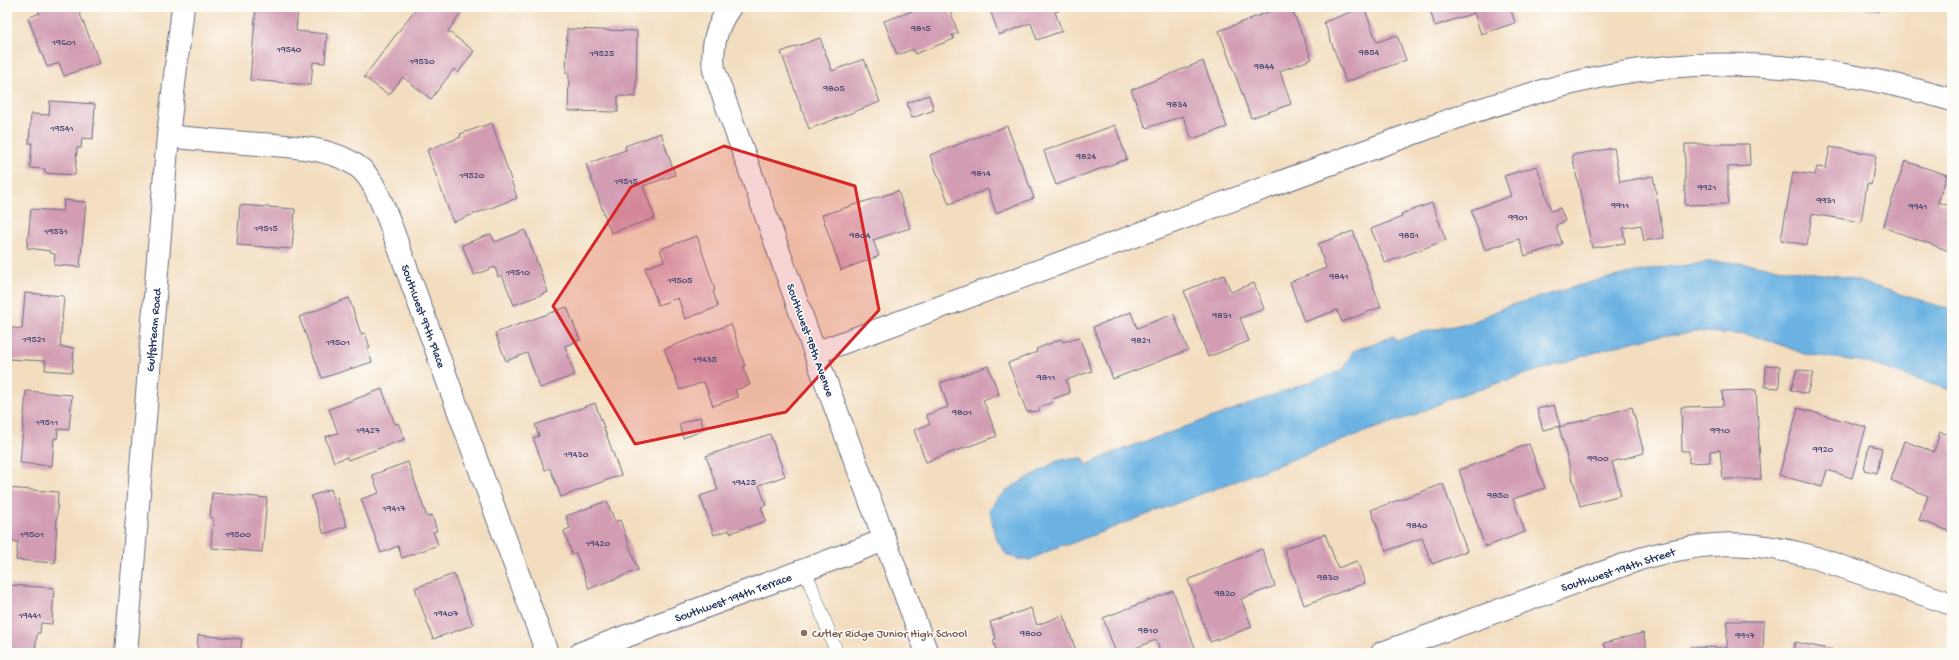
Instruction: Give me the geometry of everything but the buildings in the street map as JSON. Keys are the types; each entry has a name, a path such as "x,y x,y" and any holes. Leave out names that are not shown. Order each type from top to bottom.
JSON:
{"street":[{"name":"Gulfstream Road","path":"126,653 168,136 183,7"},
{"name":"Southwest 98th Avenue","path":"725,15 713,46 714,70 815,353 927,653"},
{"path":"815,353 1469,113 1573,83 1616,74 1677,67 1755,66 1790,68 1880,81 1952,100"},
{"name":"Southwest 97th Place","path":"168,136 291,147 326,153 350,161 362,170 372,182 388,218 547,653"},
{"name":"Southwest 194th Terrace","path":"581,653 885,540"},
{"name":"Southwest 194th Street","path":"1382,653 1640,559 1674,550 1708,544 1758,545 1788,550 1952,604"}],"lane":[{"path":"805,570 837,653"}],"highlighted area":[{"path":"724,146 855,186 879,310 786,412 635,444 553,306 631,187"}],"water":[{"path":"1707,262 1731,262 1845,277 1952,310 1952,391 1865,362 1804,354 1769,340 1749,335 1695,331 1679,335 1656,336 1609,348 1454,397 1415,415 1367,431 1067,545 1062,545 1029,560 1017,559 1007,555 995,537 990,510 996,500 1010,488 1059,460 1083,458 1087,465 1113,453 1343,370 1353,351 1394,336 1396,341 1418,333 1473,322 1505,307 1598,280 1667,266 1682,266"}],"place":[{"name":"Cutler Ridge Junior High School","path":"804,633"}]}
